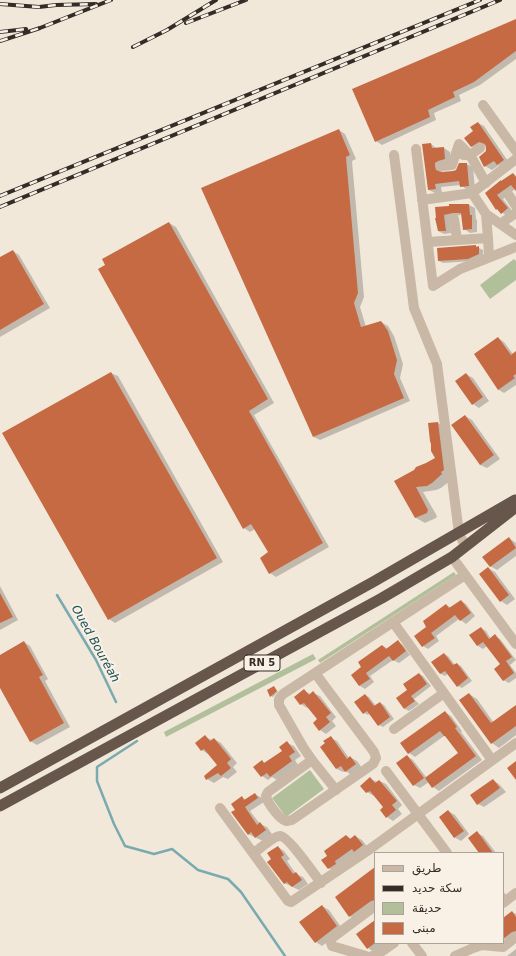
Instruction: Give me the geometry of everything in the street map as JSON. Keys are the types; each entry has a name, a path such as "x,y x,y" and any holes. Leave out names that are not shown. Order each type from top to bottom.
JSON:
{"highway":[{"name":"RN 5","path":"0,788 374,582 516,500"},
{"name":"RN 5","path":"0,806 382,598 452,557 516,507"},
{"path":"374,582 382,598"}],"street":[{"path":"482,105 516,151"},
{"path":"441,166 452,165 455,156 470,155 480,148"},
{"path":"416,149 433,286 460,269 516,247"},
{"path":"394,155 414,308 437,364 459,533 465,546"},
{"path":"470,155 486,183"},
{"path":"422,200 472,193 516,159"},
{"path":"472,193 486,214 516,235"},
{"path":"508,194 516,206"},
{"path":"500,224 516,213"},
{"path":"486,214 489,257"},
{"path":"454,220 457,240"},
{"path":"428,242 488,238"},
{"path":"452,557 516,644"},
{"path":"336,790 303,747 278,705 279,699 283,694 465,575"},
{"path":"393,622 492,760"},
{"path":"312,760 268,792 266,796 267,800 281,818 286,821 292,820 336,790 373,764 376,758 374,752 315,673"},
{"path":"394,729 444,693"},
{"path":"220,808 288,901 294,901 419,814 516,743"},
{"path":"386,771 446,852"},
{"path":"254,853 281,835 295,848 321,883"},
{"path":"504,902 516,893"},
{"path":"366,956 332,946 330,940 374,907"},
{"path":"455,956 482,945 503,947 516,937"},
{"path":"372,956 378,954 393,944"},
{"path":"413,944 422,956"}],"green space":[{"path":"514,259 516,261 516,280 490,299 480,285"},
{"path":"454,572 456,575 320,663 318,660"},
{"path":"313,654 316,659 166,737 164,732"},
{"path":"310,770 324,789 286,817 272,798"}],"building":[{"path":"516,19 516,51 474,82 453,92 455,97 428,110 430,117 375,142 352,89"},
{"path":"478,122 504,160 497,165 494,161 484,167 479,157 486,151 485,144 479,142 471,147 464,138 473,131 470,127"},
{"path":"339,129 350,155 346,157 358,293 354,303 361,327 381,321 388,331 397,360 394,374 404,398 313,437 201,188"},
{"path":"431,143 432,148 444,147 445,159 435,163 436,170 441,172 453,171 456,170 459,163 467,163 469,186 460,187 459,181 435,184 436,189 428,190 422,144"},
{"path":"513,173 516,177 516,191 511,185 497,195 508,208 501,214 497,209 496,210 485,193 501,180"},
{"path":"449,204 469,204 470,215 472,215 472,229 463,230 461,213 453,213 444,215 446,231 438,231 435,218 435,207 449,206"},
{"path":"169,222 268,399 249,411 323,543 269,574 260,558 268,552 251,524 243,529 98,269 105,265 102,259"},
{"path":"476,245 476,247 479,246 479,254 468,259 438,261 437,248"},
{"path":"13,250 44,304 0,330 0,257"},
{"path":"498,337 511,355 516,351 516,374 513,376 515,378 498,390 474,354"},
{"path":"111,372 217,558 108,620 2,433"},
{"path":"466,373 483,397 472,405 455,381"},
{"path":"465,415 494,455 480,465 451,425"},
{"path":"438,422 444,470 441,472 442,474 432,483 427,486 416,487 428,510 427,513 415,518 394,481 414,470 416,467 435,458 431,451 428,423"},
{"path":"509,537 516,548 490,567 482,557"},
{"path":"488,567 509,595 500,602 479,574"},
{"path":"0,593 13,617 0,623"},
{"path":"461,600 471,613 460,621 455,615 431,633 435,638 422,647 414,636 426,627 423,621 446,604 449,608"},
{"path":"481,627 489,639 495,634 512,657 506,661 514,673 503,681 494,669 500,664 483,642 477,646 469,635"},
{"path":"398,640 406,651 393,661 389,656 366,673 370,679 359,686 351,675 361,667 358,662 382,645 386,649"},
{"path":"24,641 43,675 39,677 64,723 30,742 0,688 0,655"},
{"path":"444,653 453,665 457,663 468,678 457,687 445,671 440,674 431,662"},
{"path":"419,673 427,684 411,696 415,701 404,709 396,698 407,690 403,684"},
{"path":"274,686 277,691 270,697 267,690"},
{"path":"304,689 309,695 313,691 331,713 326,717 330,722 319,731 313,723 317,719 304,703 300,705 294,697"},
{"path":"469,693 491,723 516,705 516,726 491,744 459,700"},
{"path":"365,694 374,706 380,702 390,717 378,726 367,711 363,714 354,702"},
{"path":"445,711 457,727 455,728 476,756 432,788 425,778 458,753 440,731 408,754 400,743"},
{"path":"205,735 210,741 214,738 231,759 227,763 231,768 221,776 218,773 206,780 204,776 217,765 204,749 201,751 195,743"},
{"path":"331,736 347,759 350,756 356,764 345,772 341,766 336,769 320,747 325,743 323,741"},
{"path":"287,741 295,752 289,756 292,761 270,777 267,773 261,777 253,767 262,760 264,763 282,751 279,747"},
{"path":"407,755 424,778 413,786 396,763"},
{"path":"516,761 516,780 507,768"},
{"path":"370,777 375,783 379,780 397,801 392,805 396,810 386,818 380,810 383,807 370,791 366,793 360,786"},
{"path":"493,779 500,788 477,805 470,795"},
{"path":"255,793 258,798 245,807 257,825 260,822 266,830 255,838 251,832 248,835 231,812 235,810 231,804 242,796 244,800"},
{"path":"448,810 464,831 454,838 439,817"},
{"path":"477,831 492,852 478,852 468,838"},
{"path":"346,835 350,839 355,835 363,845 354,852 352,849 335,861 336,864 328,869 321,860 327,856 324,851"},
{"path":"278,846 284,855 281,857 293,874 296,872 302,880 292,887 287,882 284,884 267,862 271,859 267,853"},
{"path":"374,868 374,900 349,917 335,897"},
{"path":"322,905 337,926 315,943 299,922"},
{"path":"512,911 516,917 516,931 512,932 504,938 504,917"},
{"path":"374,921 374,944 367,949 356,934"}],"waterway":[{"name":"Oued Bouréah","path":"57,595 96,660 116,702"},
{"name":"Oued Bouréah","path":"137,741 97,767 97,781 114,824 125,846 154,854 172,849 198,870 228,879 241,892 285,956"}],"railway":[{"path":"0,41 40,28 111,0"},
{"path":"133,47 167,30 216,0"},
{"path":"186,23 246,0"},
{"path":"0,196 480,0"},
{"path":"0,207 500,0"},
{"path":"0,4 39,7 96,4"},
{"path":"0,32 26,29"}]}
